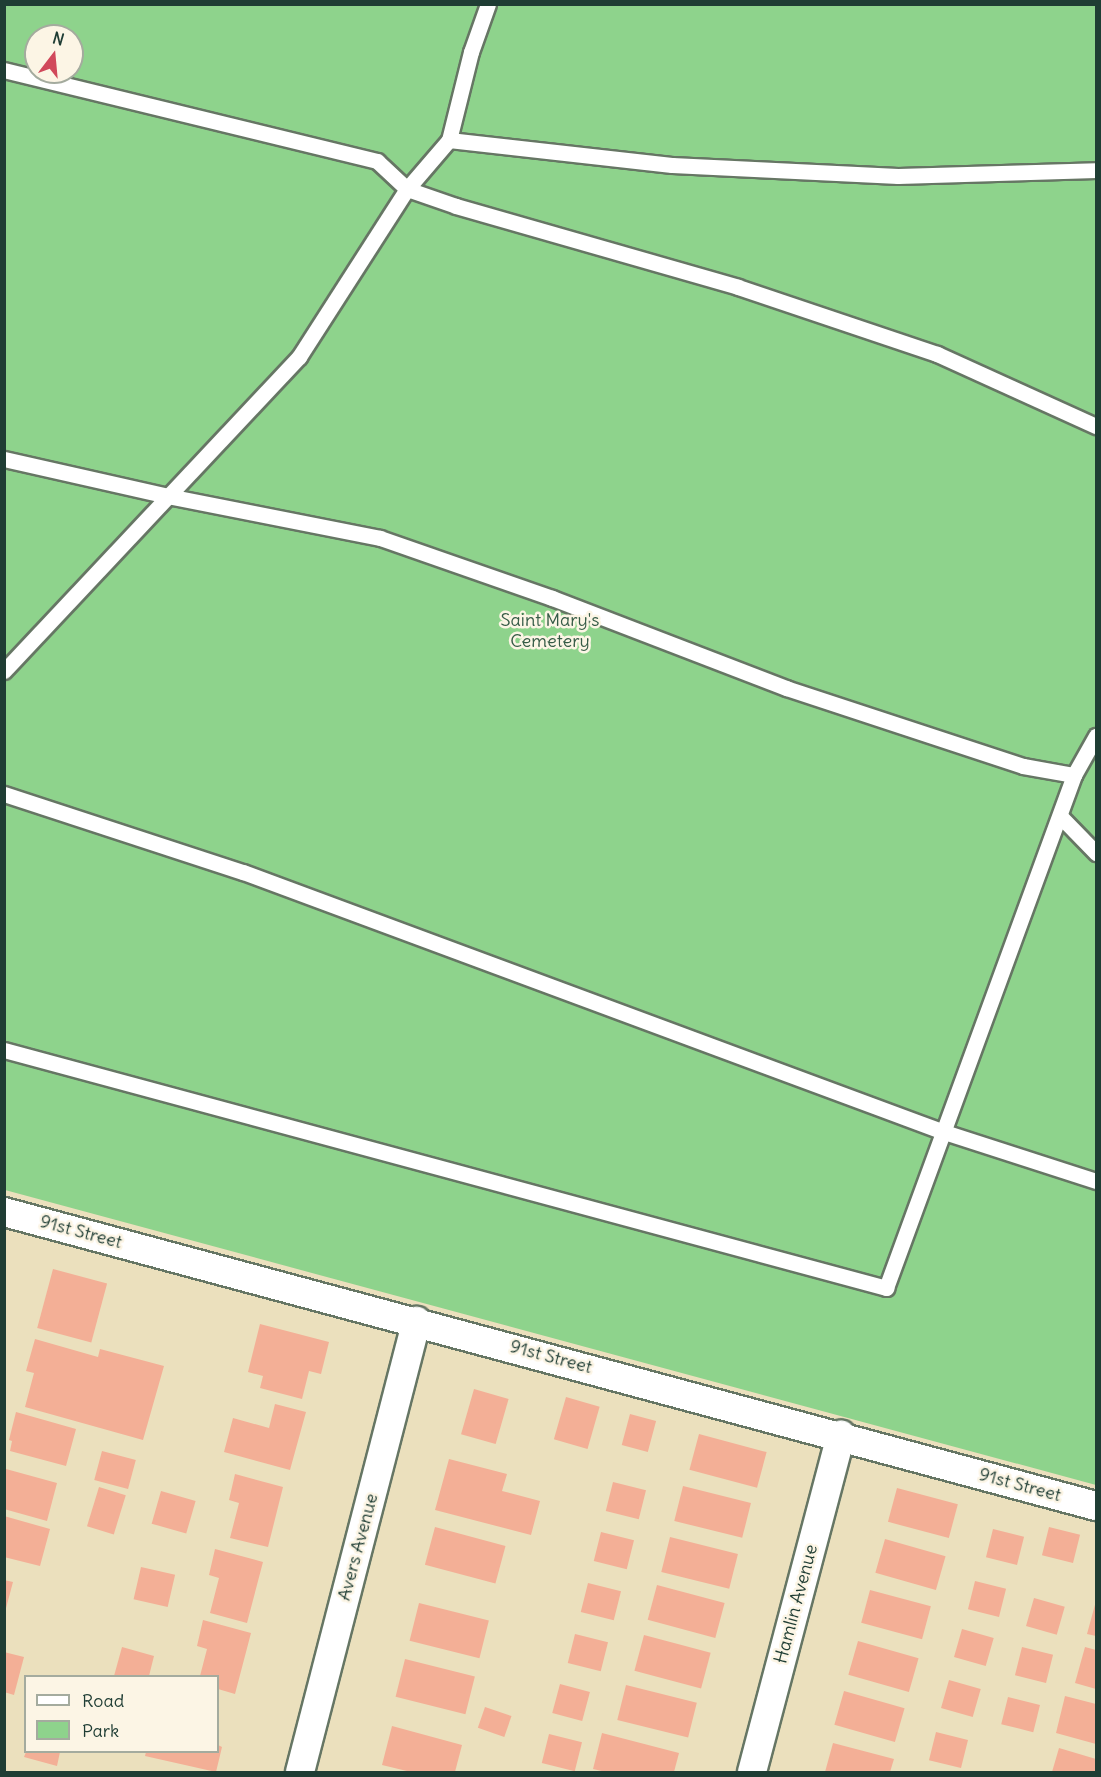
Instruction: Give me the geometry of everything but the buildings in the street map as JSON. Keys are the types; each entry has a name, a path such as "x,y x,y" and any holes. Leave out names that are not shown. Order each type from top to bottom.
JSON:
{"street":[{"name":"91st Street","path":"4,1212 417,1321 1096,1506"},
{"name":"Avers Avenue","path":"300,1773 417,1321"},
{"name":"Hamlin Avenue","path":"752,1773 841,1436"}],"lane":[{"path":"4,671 299,357 407,189 449,140 471,52 488,4"},
{"path":"4,70 377,161 407,189 456,206 738,287 937,354 1096,426"},
{"path":"449,140 672,165 898,176 1096,170"},
{"path":"4,459 168,496 380,538 552,598 786,688 1023,766 1074,775"},
{"path":"4,1050 886,1288 1074,775 1096,736"},
{"path":"4,795 243,872 944,1132 1096,1181"},
{"path":"1060,816 1096,853"}],"green space":[{"name":"Saint Mary's Cemetery","path":"4,5 1096,5 1096,1485 5,1190"}]}
